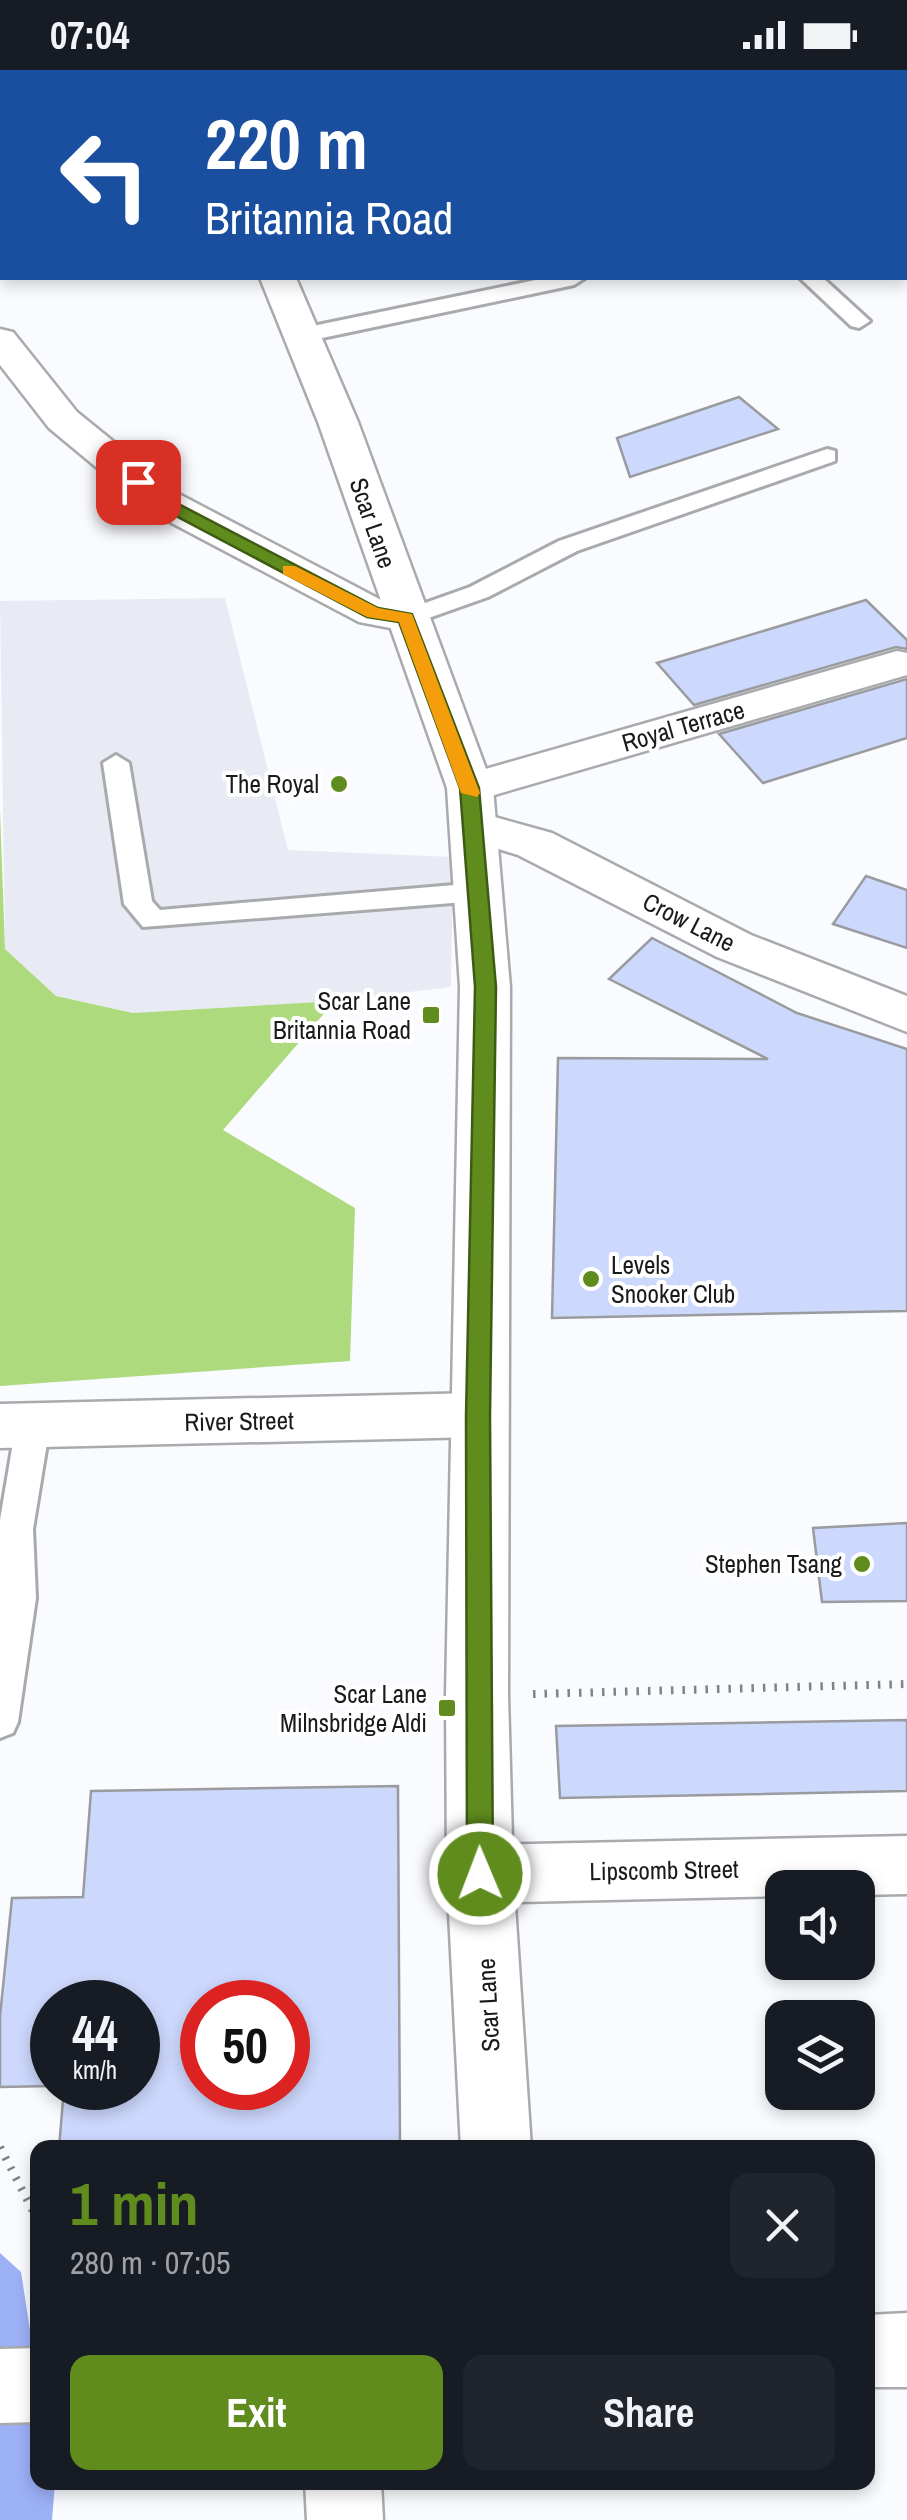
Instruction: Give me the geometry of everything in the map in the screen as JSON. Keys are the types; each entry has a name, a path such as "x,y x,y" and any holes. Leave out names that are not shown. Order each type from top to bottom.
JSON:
{"main road":[{"name":"Scar Lane","path":"279,280 303,335 472,806 486,987 476,1695 480,1874 496,2140"},
{"path":"0,340 63,420 163,502 374,613 406,618"},
{"name":"Royal Terrace","path":"472,806 897,664"},
{"name":"Crow Lane","path":"472,806 535,844 734,946 907,1014"},
{"name":"River Street","path":"16,1425 478,1416"},
{"name":"Lipscomb Street","path":"480,1874 907,1865"},
{"path":"875,2351 907,2350"},
{"path":"0,2386 30,2385"},
{"path":"343,2490 345,2520"}],"lane":[{"path":"303,335 564,280"},
{"path":"813,280 859,321"},
{"path":"406,618 480,592 568,546 828,456"},
{"path":"116,764 138,904 153,920 478,892"},
{"path":"0,1722 18,1598 16,1425"}],"path":[{"path":"476,1695 907,1684"},
{"path":"0,2146 30,2205"}],"shaded area":[{"path":"225,598 288,850 453,857 451,987 335,1001 133,1013 56,996 5,949 0,601"}],"green space":[{"path":"0,810 5,949 56,996 133,1013 335,1001 223,1130 355,1208 350,1361 0,1386"}],"water":[{"path":"0,2253 21,2272 30,2330 30,2490 54,2490 52,2520 0,2520"}],"building":[{"path":"739,397 778,429 630,477 617,438"},
{"path":"866,600 907,640 907,649 896,647 694,705 657,663"},
{"path":"907,679 907,738 763,783 719,734"},
{"path":"866,876 907,890 907,948 833,924"},
{"path":"652,938 797,1013 907,1049 907,1311 552,1318 558,1058 768,1059 609,979"},
{"name":"Stephen Tsang","path":"907,1523 907,1601 822,1602 813,1528"},
{"path":"907,1720 907,1791 560,1798 556,1726"},
{"path":"398,1786 400,2140 60,2140 62,2110 160,2110 160,1980 30,1980 30,2086 0,2087 0,2016 12,1898 83,1897 91,1791"}],"slow traffic":[{"path":"289,570 374,613 406,618 470,793"}],"place":[{"name":"The Royal","path":"339,784"},
{"name":"Scar Lane Britannia Road","path":"431,1015"},
{"name":"Levels Snooker Club","path":"591,1279"},
{"name":"Stephen Tsang","path":"862,1564"},
{"name":"Scar Lane Milnsbridge Aldi","path":"447,1708"}],"route":[{"path":"138,482 163,502 316,585 374,613 406,618 470,788 486,987 476,1695 480,1874"}]}
